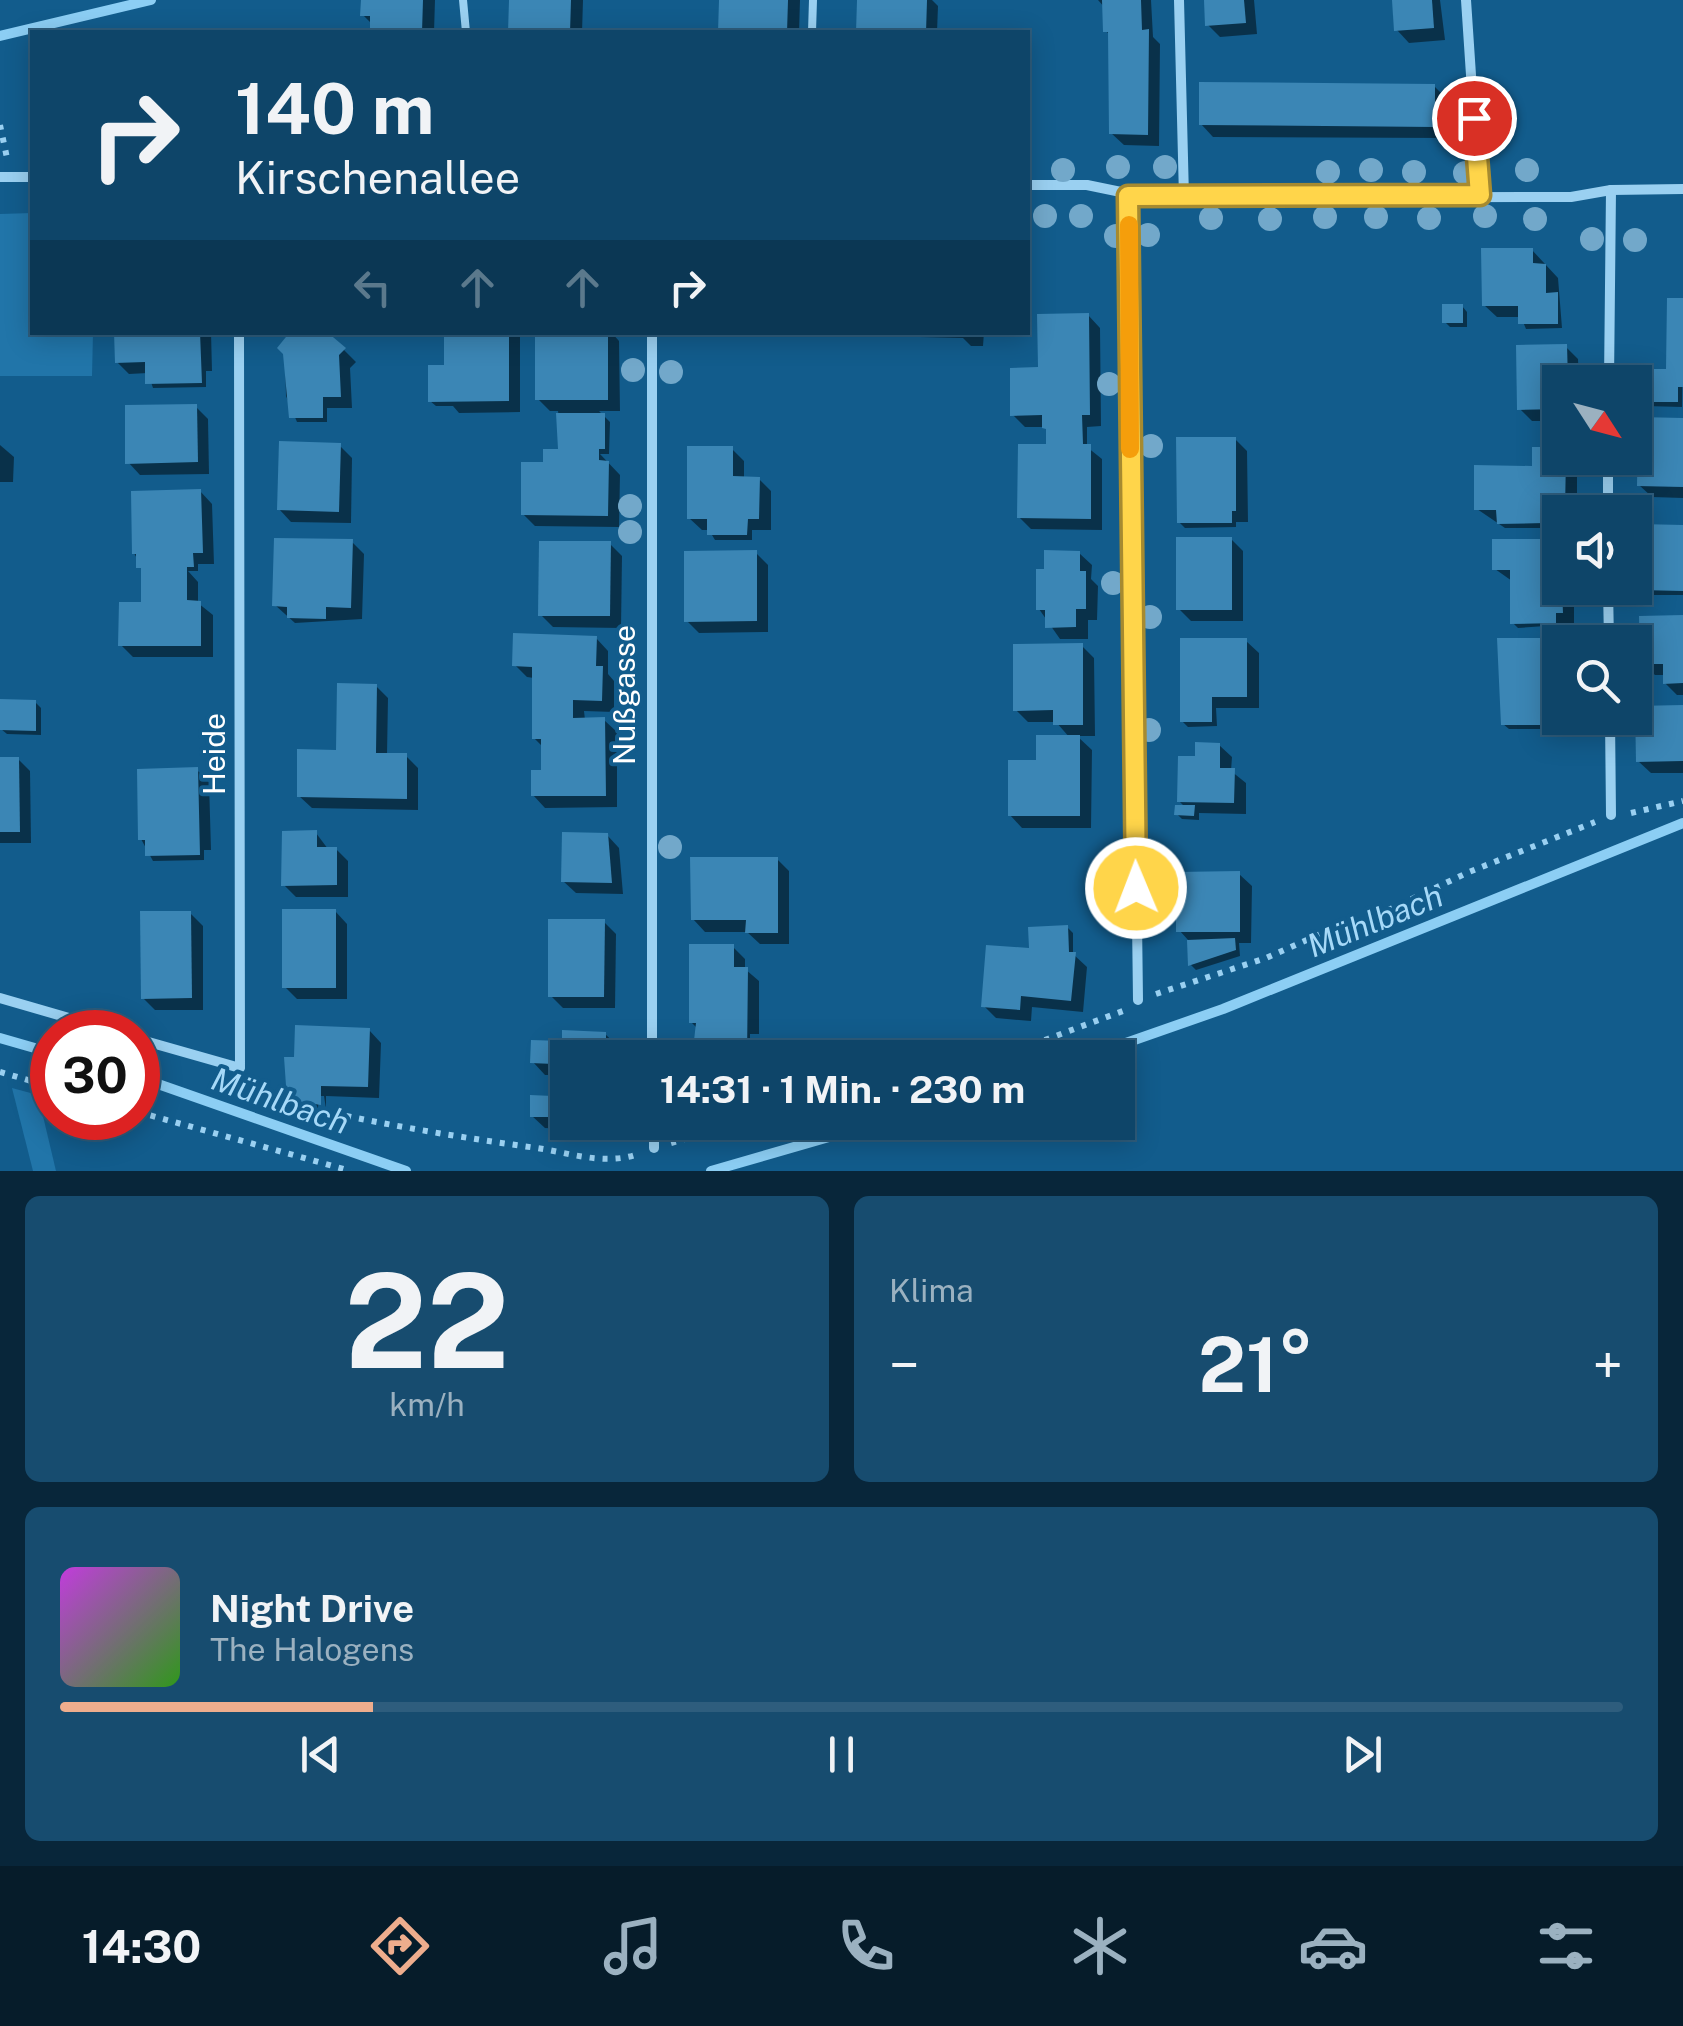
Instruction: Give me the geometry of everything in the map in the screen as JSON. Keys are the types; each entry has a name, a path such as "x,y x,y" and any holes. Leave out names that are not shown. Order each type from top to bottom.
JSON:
{"street":[{"path":"1179,0 1184,198"},
{"path":"1466,0 1480,195"},
{"path":"1030,185 1087,186 1128,196 1184,198 1571,196 1611,190 1683,189"},
{"path":"1609,365 1611,190"},
{"path":"1128,196 1138,1000"},
{"name":"Heide","path":"239,335 240,1068"},
{"name":"Nußgasse","path":"652,335 652,1040"},
{"path":"1610,735 1611,815"},
{"path":"0,998 42,1010"},
{"path":"160,1045 240,1068"},
{"path":"654,1140 654,1148"}],"lane":[{"path":"462,0 466,30"},
{"path":"812,30 813,0"}],"path":[{"path":"0,126 5,177"},
{"path":"1046,1040 1116,1015 1138,1000 1266,958 1327,930 1363,922 1470,872 1611,815 1683,801"},
{"path":"240,1068 258,1096 455,1139 621,1159 681,1140"},
{"path":"0,1072 30,1081"},
{"path":"160,1118 351,1171"}],"shaded area":[{"path":"30,213 30,335 93,335 92,376 0,376 0,214"},
{"path":"12,1088 30,1093 30,1140 49,1140 56,1171 33,1171"}],"building":[{"path":"361,0 423,0 422,30 370,30 370,16 360,16"},
{"path":"509,0 571,0 570,30 508,30"},
{"path":"719,0 788,0 787,30 718,30"},
{"path":"857,0 927,0 926,30 856,30"},
{"path":"1102,0 1141,0 1142,30 1149,29 1148,135 1109,134 1108,32 1103,32"},
{"path":"1204,0 1244,0 1246,23 1205,26"},
{"path":"1392,0 1432,0 1434,28 1394,31"},
{"path":"1199,82 1435,84 1435,127 1199,125"},
{"path":"1481,248 1533,248 1533,263 1546,264 1546,293 1558,292 1558,324 1518,324 1518,306 1482,306"},
{"path":"1667,298 1683,298 1683,387 1678,387 1678,402 1652,402 1652,369 1666,369"},
{"path":"1442,304 1463,304 1463,323 1442,323"},
{"path":"1089,313 1090,415 1082,415 1083,444 1091,444 1091,519 1017,518 1018,444 1046,444 1046,429 1042,428 1042,415 1010,416 1010,368 1038,367 1037,314"},
{"path":"114,335 200,335 202,383 145,384 145,362 115,363"},
{"path":"288,335 331,335 346,348 339,355 341,397 323,397 323,418 289,418 283,354 277,348"},
{"path":"444,335 509,335 509,401 428,402 428,365 444,365"},
{"path":"535,335 608,335 608,400 535,400"},
{"path":"1567,344 1568,365 1542,365 1542,409 1517,410 1516,345"},
{"path":"197,404 198,462 125,464 125,405"},
{"path":"556,413 605,413 605,449 599,449 599,460 609,461 608,516 521,515 521,462 543,462 543,449 558,449"},
{"path":"1652,417 1683,418 1683,487 1637,486 1637,475 1652,475"},
{"path":"1176,437 1236,437 1236,511 1232,511 1232,523 1177,523"},
{"path":"279,441 341,443 339,512 277,510"},
{"path":"687,446 733,446 733,476 760,477 759,519 748,519 747,535 707,535 707,519 687,519"},
{"path":"1532,447 1542,447 1542,475 1566,475 1565,495 1542,495 1542,523 1497,524 1496,510 1474,510 1474,465 1532,466"},
{"path":"201,489 203,553 193,553 194,567 187,567 187,600 201,601 201,646 118,646 119,602 141,602 141,568 136,568 136,554 132,554 131,491"},
{"path":"1652,524 1683,525 1683,591 1652,590"},
{"path":"1176,537 1232,537 1232,610 1176,610"},
{"path":"274,538 353,539 351,608 326,607 326,619 287,618 287,607 272,606"},
{"path":"1492,539 1542,539 1542,605 1563,605 1563,613 1556,613 1556,623 1510,624 1510,570 1492,570"},
{"path":"539,541 611,541 610,616 538,616"},
{"path":"757,550 757,621 684,622 684,551"},
{"path":"1044,550 1080,551 1080,571 1086,571 1086,609 1076,609 1076,627 1045,628 1045,610 1036,610 1036,569 1044,569"},
{"path":"1683,615 1683,683 1663,684 1663,664 1652,664 1652,625 1639,625 1639,616"},
{"path":"513,633 597,636 596,666 603,666 602,701 573,700 573,718 605,717 606,796 531,796 531,770 541,770 541,739 532,739 532,667 512,666"},
{"path":"1180,638 1247,638 1247,697 1212,697 1212,722 1180,722"},
{"path":"1497,638 1542,638 1542,725 1501,725"},
{"path":"1083,643 1083,725 1053,725 1053,710 1013,711 1013,644"},
{"path":"337,683 377,684 376,753 407,753 407,799 297,797 297,749 336,750"},
{"path":"0,699 36,700 36,731 0,730"},
{"path":"1683,705 1683,761 1636,762 1636,735 1652,735 1652,706"},
{"path":"1036,735 1080,735 1080,816 1008,816 1008,760 1036,760"},
{"path":"1195,742 1220,743 1220,768 1235,768 1234,803 1177,802 1178,756 1195,756"},
{"path":"0,757 19,757 20,832 0,832"},
{"path":"198,767 200,855 145,856 145,840 138,840 137,769"},
{"path":"1175,805 1195,805 1194,816 1174,815"},
{"path":"317,830 317,847 337,847 337,885 281,886 282,831"},
{"path":"562,832 608,833 612,883 561,882"},
{"path":"690,857 778,857 778,933 745,933 746,920 691,920"},
{"path":"1240,871 1240,932 1176,932 1176,872"},
{"path":"282,909 336,909 336,988 282,988"},
{"path":"140,911 191,911 192,998 141,999"},
{"path":"548,919 605,919 604,997 548,997"},
{"path":"1068,925 1069,952 1076,952 1071,1001 1021,996 1020,1010 981,1007 986,945 1029,948 1028,927"},
{"path":"1235,938 1236,950 1188,966 1187,940"},
{"path":"689,944 734,944 734,967 748,967 747,1040 694,1040 696,1023 689,1023"},
{"path":"295,1025 370,1028 368,1087 321,1086 321,1105 287,1100 284,1057 294,1057"},
{"path":"562,1030 606,1032 606,1040 562,1040"},
{"path":"531,1040 550,1041 550,1064 530,1063"},
{"path":"530,1095 550,1096 550,1117 530,1117"}],"waterway":[{"path":"0,36 151,0"},
{"name":"Mühlbach","path":"1134,1040 1223,1009 1683,823"},
{"name":"Mühlbach","path":"0,1038 30,1047"},
{"name":"Mühlbach","path":"160,1085 406,1171"},
{"name":"Mühlbach","path":"711,1171 819,1140"}],"slow traffic":[{"path":"1129,225 1130,449"}],"route":[{"path":"1136,888 1128,196 1480,195 1474,118"}]}
